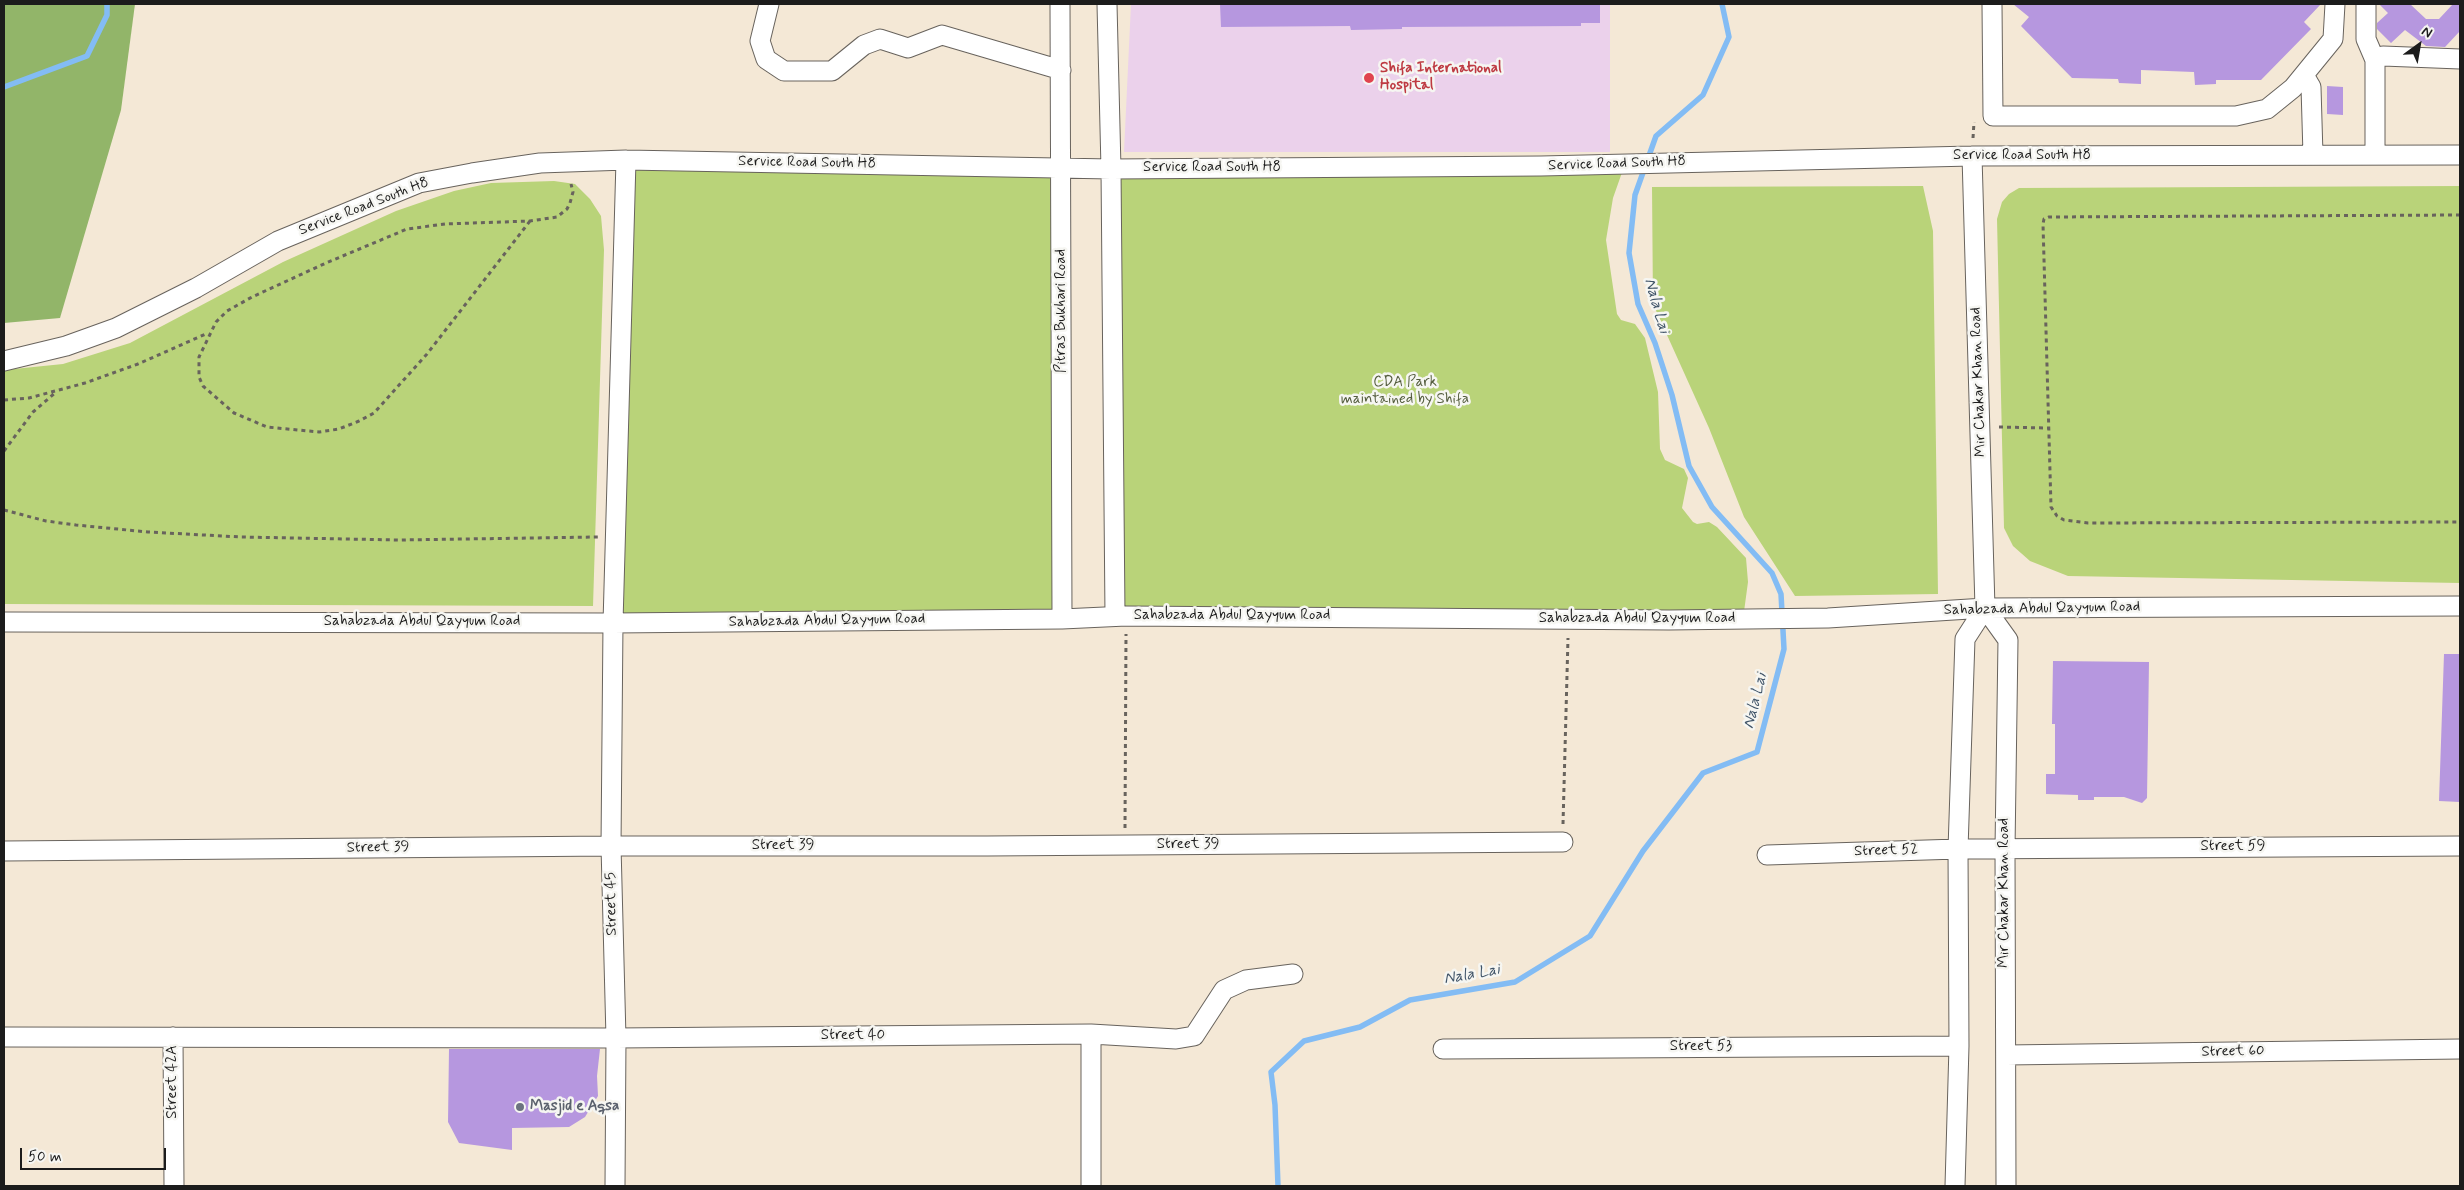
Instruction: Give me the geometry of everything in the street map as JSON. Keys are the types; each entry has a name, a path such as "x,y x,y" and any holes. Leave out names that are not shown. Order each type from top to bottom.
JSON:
{"street":[{"path":"769,4 760,41 766,59 784,71 832,71 864,45 880,39 908,48 942,35 1061,70"},
{"name":"Pitras Bukhari Road","path":"1060,4 1062,619"},
{"path":"1107,4 1120,616"},
{"path":"1992,4 1993,116 2236,116 2267,109 2287,94 2333,40 2335,4"},
{"path":"2366,4 2366,39 2375,60 2375,155"},
{"path":"2375,60 2383,56 2460,59"},
{"path":"2304,76 2308,79 2311,87 2312,155"},
{"name":"Service Road South H8","path":"4,361 66,346 116,328 196,288 278,241 419,183 540,163 626,160 1112,169 1541,166 1972,156 2460,155"},
{"name":"Mir Chakar Khan Road","path":"1972,156 1985,608 2008,640 2005,849 2006,1186"},
{"name":"Street 45","path":"615,1186 616,1038 611,846 613,623 626,160"},
{"name":"Sahabzada Abdul Qayyum Road","path":"4,622 613,623 1062,619 1120,616 1669,620 1828,618 1985,608 2460,606"},
{"path":"1955,1186 1959,1046 1958,849 1965,639 1985,608"},
{"name":"Street 39","path":"4,851 1563,842"},
{"name":"Street 59","path":"2005,849 2460,846"},
{"name":"Street 52","path":"1767,855 2005,849"},
{"name":"Street 40","path":"4,1038 616,1038 1091,1034 1176,1039 1194,1036 1224,990 1246,980 1292,974"},
{"path":"1091,1034 1091,1186"},
{"name":"Street 42A","path":"173,1037 174,1186"},
{"name":"Street 53","path":"1443,1049 1959,1046"},
{"name":"Street 60","path":"2006,1055 2460,1049"}],"path":[{"path":"530,221 426,354 374,413 339,428 319,432 302,432 267,427 234,414 203,386 199,377 199,357 209,333 222,316 252,297 407,229 445,224 530,221 557,217 562,213 572,197 571,184"},
{"path":"2460,215 2046,218 2043,224 2051,507 2057,516 2064,520 2088,523 2460,522"},
{"path":"4,400 29,398 57,392 138,364 209,333"},
{"path":"4,451 33,412 57,392"},
{"path":"1981,426 2049,428"},
{"path":"4,510 46,521 76,525 148,532 241,537 399,540 616,537"},
{"path":"1120,616 1125,845"},
{"path":"1563,842 1569,618"}],"shaded area":[{"name":"Shifa International Hospital","path":"1131,4 1610,4 1610,152 1124,152"}],"green space":[{"path":"4,4 135,4 121,110 60,318 4,323"},
{"path":"626,160 1062,168 1062,619 613,623"},
{"name":"CDA Park maintained by Shifa","path":"1625,164 1613,198 1606,240 1617,314 1621,320 1635,324 1645,338 1658,392 1660,449 1665,460 1684,469 1688,478 1682,508 1693,522 1697,524 1709,522 1717,527 1746,558 1748,582 1743,619 1115,616 1111,169"},
{"path":"554,181 575,184 590,199 601,216 604,250 593,606 4,604 4,370 63,364 130,343 283,262 396,211 454,191 491,183"},
{"path":"1923,186 1933,231 1938,594 1795,596 1744,517 1709,428 1653,304 1652,187"},
{"path":"2460,186 2460,583 2068,576 2030,561 2013,546 2004,528 1997,219 2002,202 2009,194 2019,188"}],"building":[{"name":"Shifa International Hospital","path":"1220,4 1600,4 1600,23 1581,23 1581,26 1402,27 1402,29 1351,30 1350,26 1221,27"},
{"path":"2013,4 2321,4 2304,22 2311,29 2261,80 2216,80 2216,84 2195,85 2194,72 2141,70 2141,84 2119,83 2118,79 2072,78 2021,26 2029,17"},
{"path":"2379,4 2410,4 2426,19 2439,19 2453,4 2460,4 2460,31 2445,47 2426,46 2405,30 2391,43 2377,29 2377,23 2388,13"},
{"path":"2327,86 2343,87 2343,115 2327,114"},
{"path":"2444,654 2460,654 2460,802 2439,801"},
{"path":"2053,661 2149,662 2147,798 2142,803 2124,797 2094,797 2094,800 2078,800 2078,795 2046,794 2046,774 2055,774 2055,724 2052,724"},
{"name":"Masjid e Aqsa","path":"449,1049 600,1049 597,1076 598,1096 585,1117 569,1127 512,1128 512,1150 459,1143 448,1122"}],"waterway":[{"path":"4,87 87,56 107,15 107,4"},
{"name":"Nala Lai","path":"1278,1186 1275,1105 1271,1072 1304,1041 1360,1027 1410,1000 1515,982 1590,936 1643,851 1703,773 1757,752 1784,649 1781,594 1772,573 1712,507 1689,466 1672,395 1655,343 1638,304 1629,253 1635,195 1656,136 1703,95 1729,37 1722,4"}],"place":[{"name":"Shifa International Hospital","path":"1369,78"},
{"name":"Masjid e Aqsa","path":"520,1107"}]}
